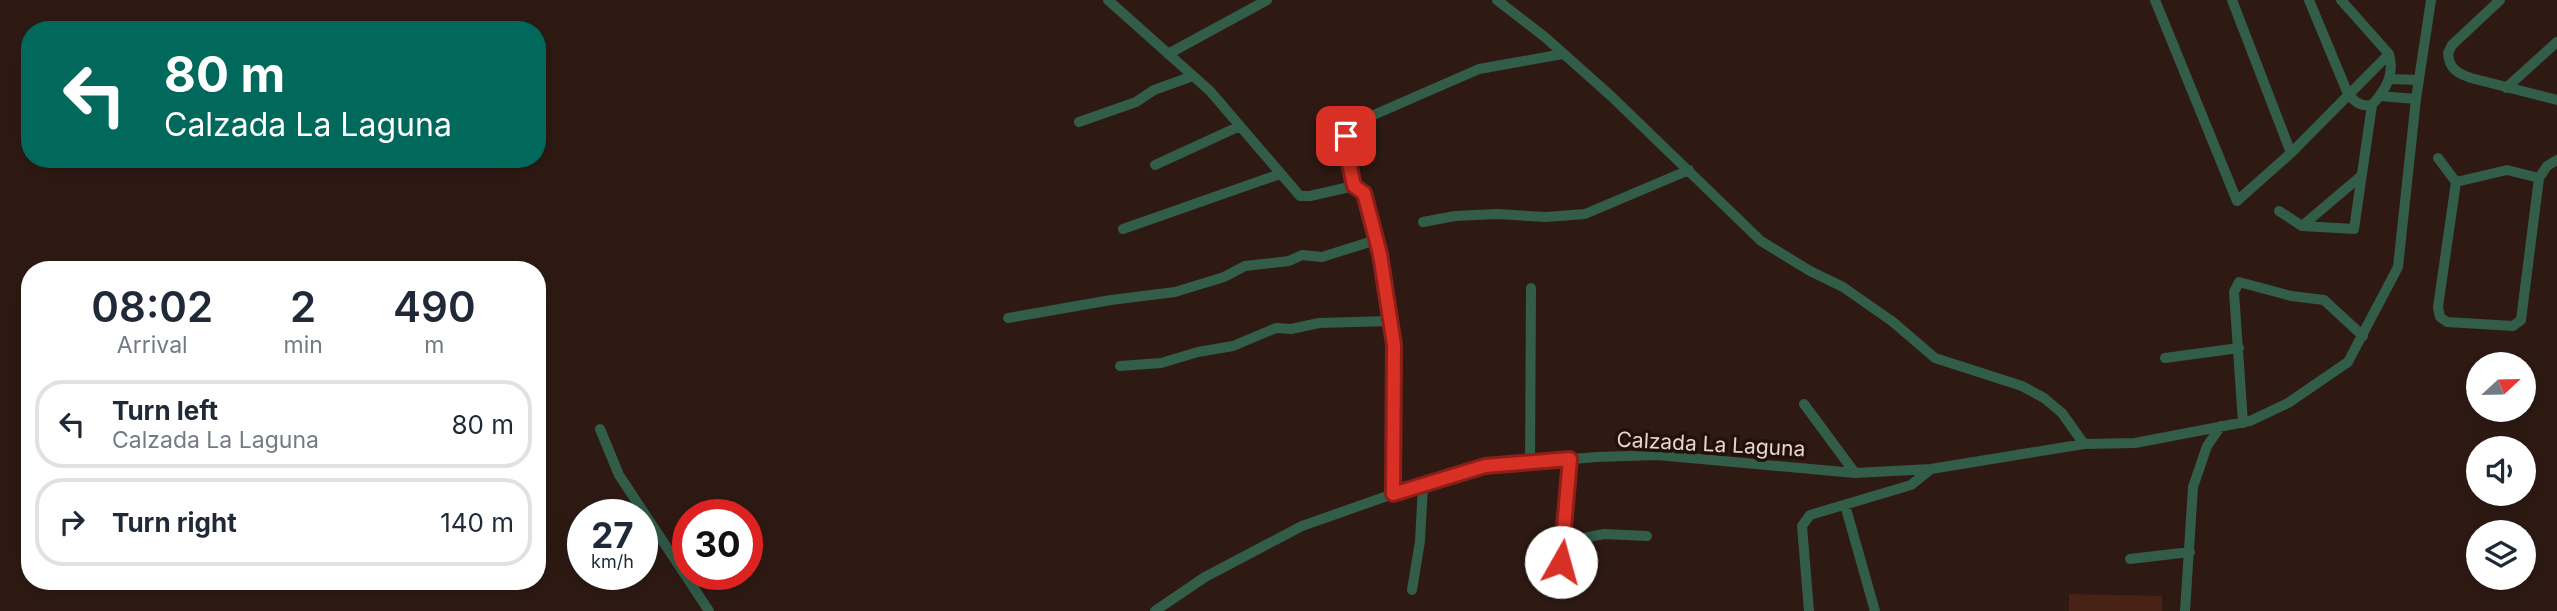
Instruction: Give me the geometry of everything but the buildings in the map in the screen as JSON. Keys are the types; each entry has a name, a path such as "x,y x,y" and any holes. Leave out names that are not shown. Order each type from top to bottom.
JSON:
{"street":[{"path":"1108,0 1210,90 1300,196 1310,197 1354,186"},
{"path":"1168,54 1267,0"},
{"path":"1497,0 1563,54 1689,170 1761,241 1810,271 1843,286 1893,322 1936,358 2022,386 2043,398 2062,413 2084,444"},
{"path":"2155,0 2237,201 2291,153 2389,54"},
{"path":"2232,0 2291,153"},
{"path":"2309,0 2348,94 2355,103 2366,106 2376,100 2416,99"},
{"path":"2279,211 2302,226 2354,229 2376,100 2390,79 2392,65 2389,54 2340,0"},
{"name":"Calzada La Laguna","path":"1155,611 1205,577 1302,526 1485,466 1657,455 1855,473 1931,469 2084,444 2135,443 2243,423 2288,403 2347,362 2398,267 2416,99 2431,0"},
{"path":"2500,0 2452,45 2448,61 2458,74 2557,100"},
{"path":"2506,88 2557,42"},
{"path":"1393,494 1394,345 1376,240 1364,193 1354,186 1346,150 1346,136 1353,124 1479,69 1563,54"},
{"path":"1079,122 1136,102 1154,90 1192,76"},
{"path":"2390,79 2419,80"},
{"path":"1156,165 1240,126"},
{"path":"2438,158 2456,181 2438,307 2440,317 2447,322 2513,326 2521,320 2539,178 2547,166 2557,160"},
{"path":"1423,222 1455,216 1497,214 1546,217 1585,214 1689,170"},
{"path":"2456,181 2507,170 2539,178"},
{"path":"1123,229 1280,174"},
{"path":"2302,226 2361,176"},
{"path":"1008,318 1175,292 1259,263 1289,261 1302,255 1322,257 1376,240"},
{"path":"2243,423 2234,292 2239,282 2291,296 2324,300 2363,336"},
{"path":"1530,462 1531,288"},
{"path":"1120,366 1161,363 1198,352 1233,346 1276,328 1291,329 1319,323 1390,321"},
{"path":"2165,358 2239,348"},
{"path":"1804,404 1855,473"},
{"path":"2185,611 2193,487 2207,446 2221,426"},
{"path":"600,429 619,475 709,611"},
{"path":"1558,581 1564,542 1570,459"},
{"path":"1810,611 1802,526 1810,515 1911,485 1931,469"},
{"path":"1412,590 1420,541 1423,486"},
{"path":"1845,505 1875,611"},
{"path":"1564,542 1604,534 1647,536"},
{"path":"2130,559 2190,552"}],"shaded area":[{"path":"2069,594 2162,596 2162,611 2069,611"}],"route":[{"path":"1346,136 1346,150 1354,186 1364,193 1380,254 1394,345 1393,494 1485,466 1570,459 1561,562"}]}
